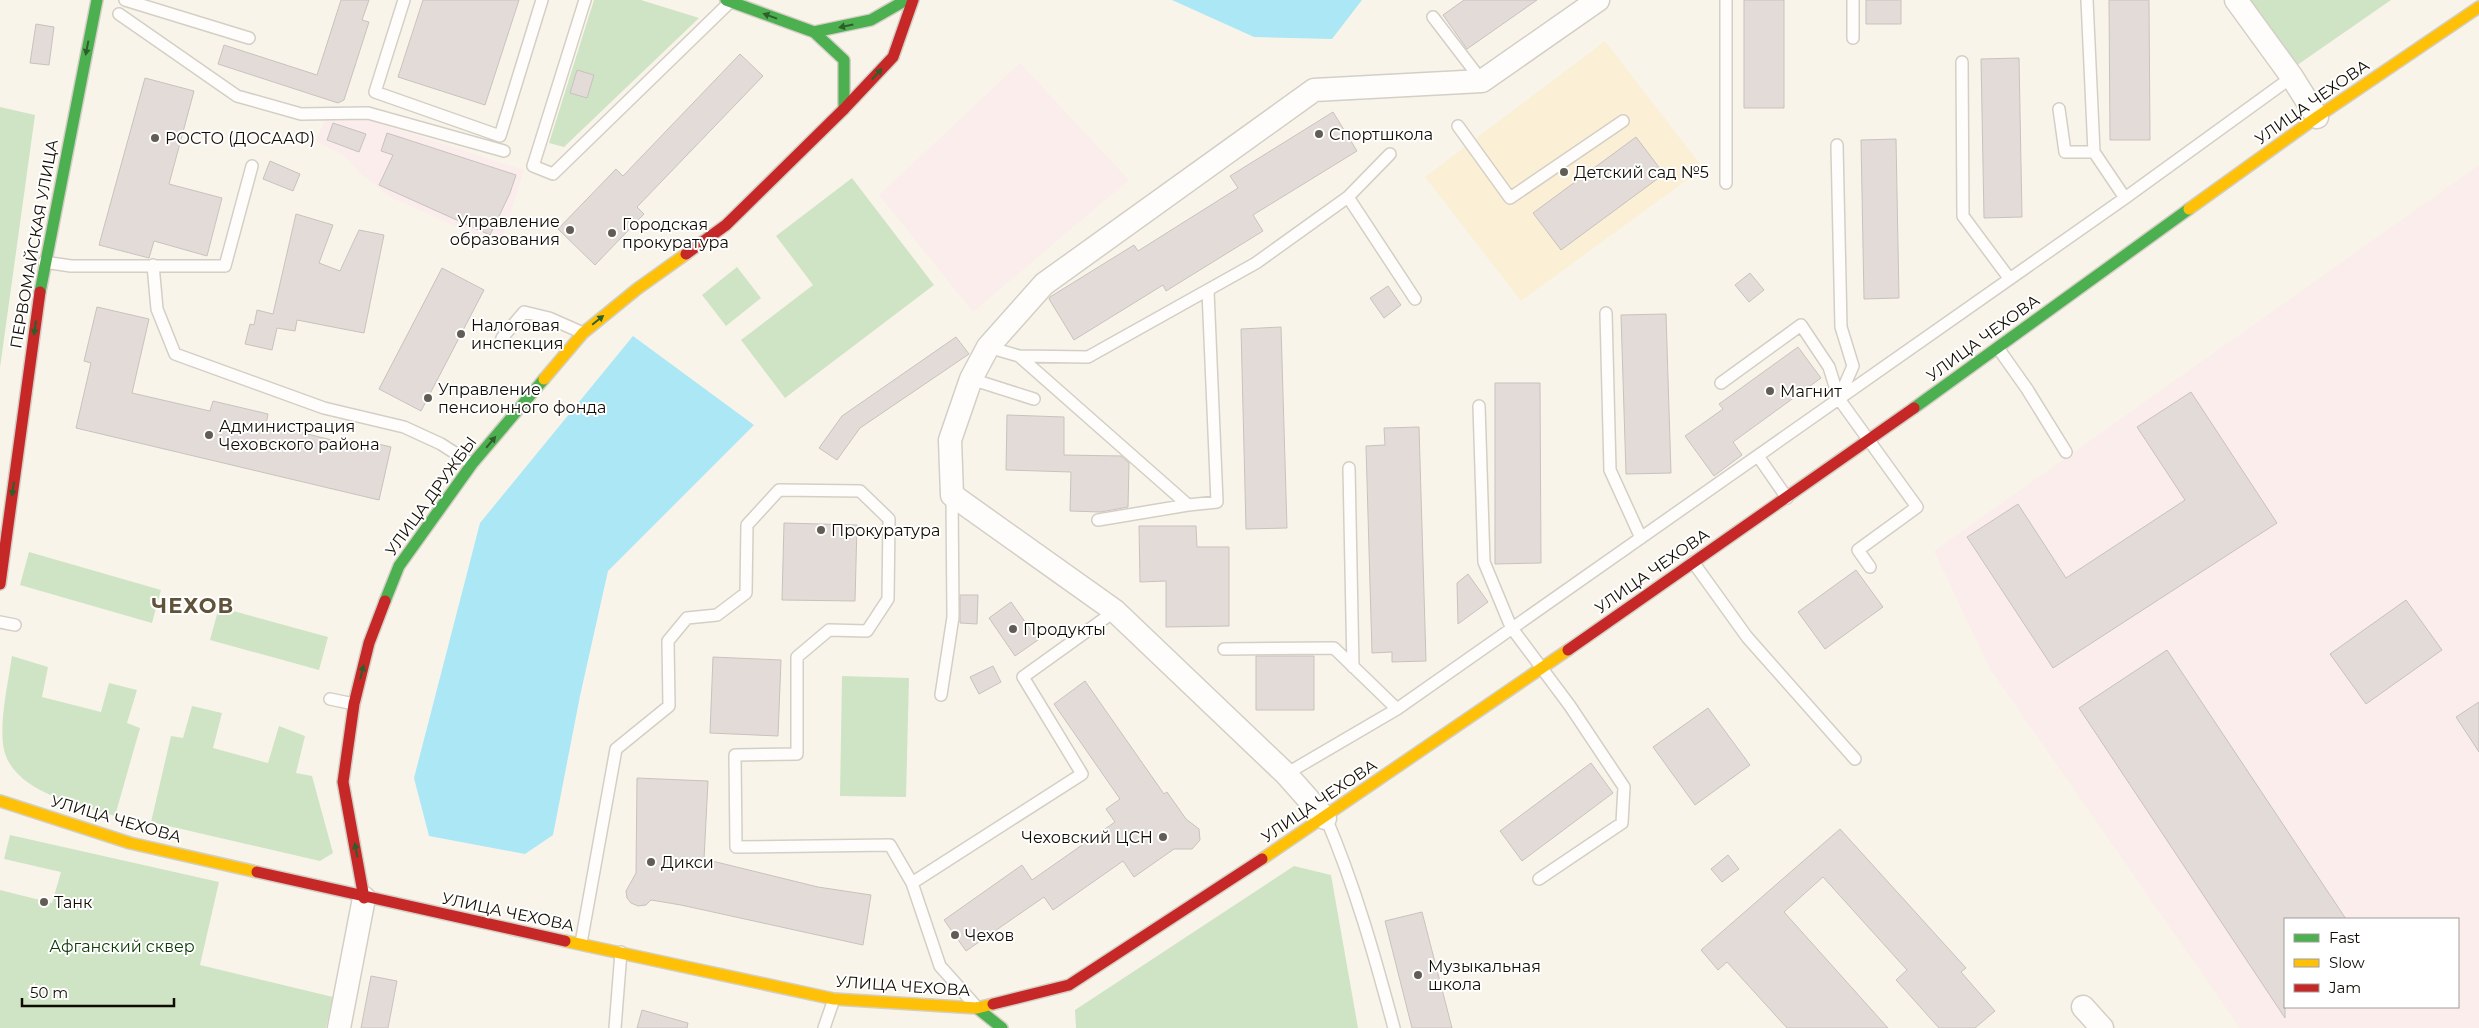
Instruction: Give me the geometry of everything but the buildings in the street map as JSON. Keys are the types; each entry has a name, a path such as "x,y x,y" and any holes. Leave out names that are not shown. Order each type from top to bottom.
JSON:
{"main road":[{"name":"ПЕРВОМАЙСКАЯ УЛИЦА","path":"0,584 44,262 97,0"},
{"path":"814,32 871,20 906,0"},
{"name":"УЛИЦА ДРУЖБЫ","path":"364,898 343,782 354,704 369,643 399,566 472,464 583,332 637,288 726,225 844,109 893,57 913,0"},
{"path":"728,1 814,32 844,60 844,109"},
{"name":"УЛИЦА ЧЕХОВА","path":"0,801 130,843 364,898 834,999 977,1008 1069,985 1326,818 1787,498 2317,117 2479,7"},
{"path":"977,1008 1002,1028"}],"street":[{"path":"1326,818 1286,774 1115,611 952,495 950,440 971,379 988,347 1044,284 1314,90 1482,81 1598,0"},
{"path":"2236,0 2292,77 2317,117"},
{"path":"339,1028 364,898"},
{"path":"2083,1007 2102,1028"}],"lane":[{"path":"126,0 249,38"},
{"path":"368,113 404,0"},
{"path":"375,92 500,136 542,0"},
{"path":"585,0 533,166 553,174 728,1"},
{"path":"1726,0 1726,184"},
{"path":"1853,0 1853,38"},
{"path":"2087,0 2094,152 2125,198"},
{"path":"119,14 237,96 301,114 368,113 504,151"},
{"path":"1433,17 1482,81"},
{"path":"1962,62 1963,216 2009,278"},
{"path":"1286,774 1397,709 1511,627 1641,538 2125,198 2292,77"},
{"path":"2059,109 2065,152 2094,152"},
{"path":"1458,126 1510,198 1623,121"},
{"path":"1837,144 1841,327 1853,366 1839,399"},
{"path":"988,347 1019,356 1088,357 1256,263 1348,197 1390,154"},
{"path":"44,262 71,266 225,266 252,166"},
{"path":"1348,197 1415,299"},
{"path":"152,265 157,310 175,354 324,408 404,427 441,444 472,464"},
{"path":"1098,520 1217,502 1208,291"},
{"path":"502,338 524,312 549,318 583,332"},
{"path":"1606,314 1610,470 1641,538"},
{"path":"1721,383 1801,325 1829,366 1839,399 1917,507 1858,550 1870,567"},
{"path":"1998,348 2027,389 2066,452"},
{"path":"1019,356 1188,505"},
{"path":"971,379 1034,399"},
{"path":"1479,406 1484,562 1511,627 1570,706 1624,788 1622,823 1539,879"},
{"path":"1758,456 1787,498"},
{"path":"1349,468 1353,667"},
{"path":"581,944 616,749 669,706 668,641 687,618 717,615 746,594 747,525 779,490 860,491 889,519 888,599 867,631 829,630 797,656 797,754 735,755 736,846 890,845 912,883 940,966 977,1008"},
{"path":"941,695 953,617 952,495"},
{"path":"1693,562 1747,636 1855,759"},
{"path":"912,883 1082,774 1023,677 1115,611"},
{"path":"0,622 15,625"},
{"path":"1224,650 1334,648 1397,709"},
{"path":"330,699 354,704"},
{"path":"1326,818 1345,864 1376,960 1394,1028"},
{"path":"615,1028 621,952"},
{"path":"824,1028 834,999"}],"shaded area":[{"name":"Детский сад №5","path":"1605,41 1703,168 1521,301 1425,177"},
{"path":"1020,63 1129,180 973,312 879,195"},
{"path":"362,118 524,170 500,246 392,198 362,175 344,156 316,141 325,120"},
{"path":"2479,165 2479,1028 2240,1028 1990,669 1934,551"}],"green space":[{"path":"594,0 641,0 699,18 564,147 549,143"},
{"path":"2248,0 2391,0 2293,68"},
{"path":"0,107 35,115 0,368"},
{"path":"852,178 934,285 785,398 741,340 813,285 776,236"},
{"path":"737,267 761,298 726,326 702,295"},
{"path":"29,552 161,590 152,623 20,585"},
{"path":"219,607 328,637 319,670 210,640"},
{"path":"12,656 48,667 42,697 101,712 109,683 137,690 127,723 140,728 115,816 47,794 17,774 8,760 2,734"},
{"path":"842,676 909,678 906,797 840,796"},
{"path":"192,706 222,713 213,748 268,763 279,726 305,736 296,773 312,776 333,853 320,861 151,822 171,736 183,738"},
{"name":"Афганский сквер","path":"10,835 219,882 200,965 333,997 326,1028 0,1028 0,890 52,903 61,872 4,859"},
{"path":"1294,866 1331,875 1358,1028 1076,1028 1075,1010"}],"water":[{"path":"1172,0 1362,0 1332,39 1254,37"},
{"path":"633,336 754,425 608,571 580,696 553,835 525,854 429,836 414,778 480,523"}],"traffic: fast":[{"path":"40,292 97,0"},
{"path":"726,0 814,32 844,60 844,109"},
{"path":"814,32 871,20 906,0"},
{"path":"1914,408 2189,209"},
{"path":"385,601 399,566 472,464 544,379"},
{"path":"977,1008 1002,1028"}],"traffic: slow":[{"path":"2189,209 2317,117 2479,7"},
{"path":"544,379 583,333 637,289 686,254"},
{"path":"1262,859 1568,650"},
{"path":"0,801 130,843 257,872"},
{"path":"565,941 834,999 977,1008 993,1004"}],"traffic: jam":[{"path":"686,254 726,225 844,109 893,57 913,0"},
{"path":"0,584 40,292"},
{"path":"1568,650 1914,408"},
{"path":"364,898 343,782 354,704 369,643 385,601"},
{"path":"993,1004 1069,985 1262,859"},
{"path":"257,872 565,941"}],"place":[{"name":"Спортшкола","path":"1319,134"},
{"name":"РОСТО (ДОСААФ)","path":"155,138"},
{"name":"Детский сад №5","path":"1564,172"},
{"name":"Управление образования","path":"570,230"},
{"name":"Городская прокуратура","path":"612,233"},
{"name":"Налоговая инспекция","path":"461,334"},
{"name":"Магнит","path":"1770,391"},
{"name":"Управление пенсионного фонда","path":"428,398"},
{"name":"Администрация Чеховского района","path":"209,435"},
{"name":"Прокуратура","path":"821,530"},
{"name":"Продукты","path":"1013,629"},
{"name":"Чеховский ЦСН","path":"1163,837"},
{"name":"Дикси","path":"651,862"},
{"name":"Танк","path":"44,902"},
{"name":"Чехов","path":"955,935"},
{"name":"Музыкальная школа","path":"1418,975"}],"district":[{"name":"ЧЕХОВ","path":"193,605"}]}
